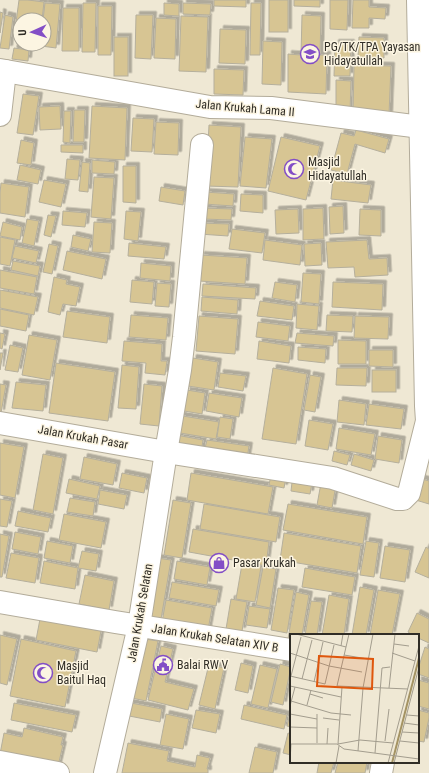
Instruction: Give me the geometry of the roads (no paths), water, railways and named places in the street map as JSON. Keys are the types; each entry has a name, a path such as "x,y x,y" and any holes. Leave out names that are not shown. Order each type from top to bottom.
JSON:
{"street":[{"path":"418,0 425,127 426,398 428,421"},
{"path":"0,115 2,70"},
{"name":"Jalan Krukah Lama II","path":"2,70 210,107 270,108 425,127"},
{"name":"Jalan Krukah Selatan","path":"105,773 139,626 180,370 202,145"},
{"name":"Jalan Krukah Pasar","path":"0,423 166,452 333,478 397,499 403,499 409,493 428,421"},
{"name":"Jalan Krukah Selatan XIV B","path":"0,602 290,650"},
{"path":"0,762 58,773"},
{"path":"381,773 383,763"}],"place":[{"name":"PG/TK/TPA Yayasan Hidayatullah","path":"310,54"},
{"name":"Masjid Hidayatullah","path":"294,169"},
{"name":"Pasar Krukah","path":"219,563"},
{"name":"Balai RW V","path":"163,665"},
{"name":"Masjid Baitul Haq","path":"43,673"}]}
